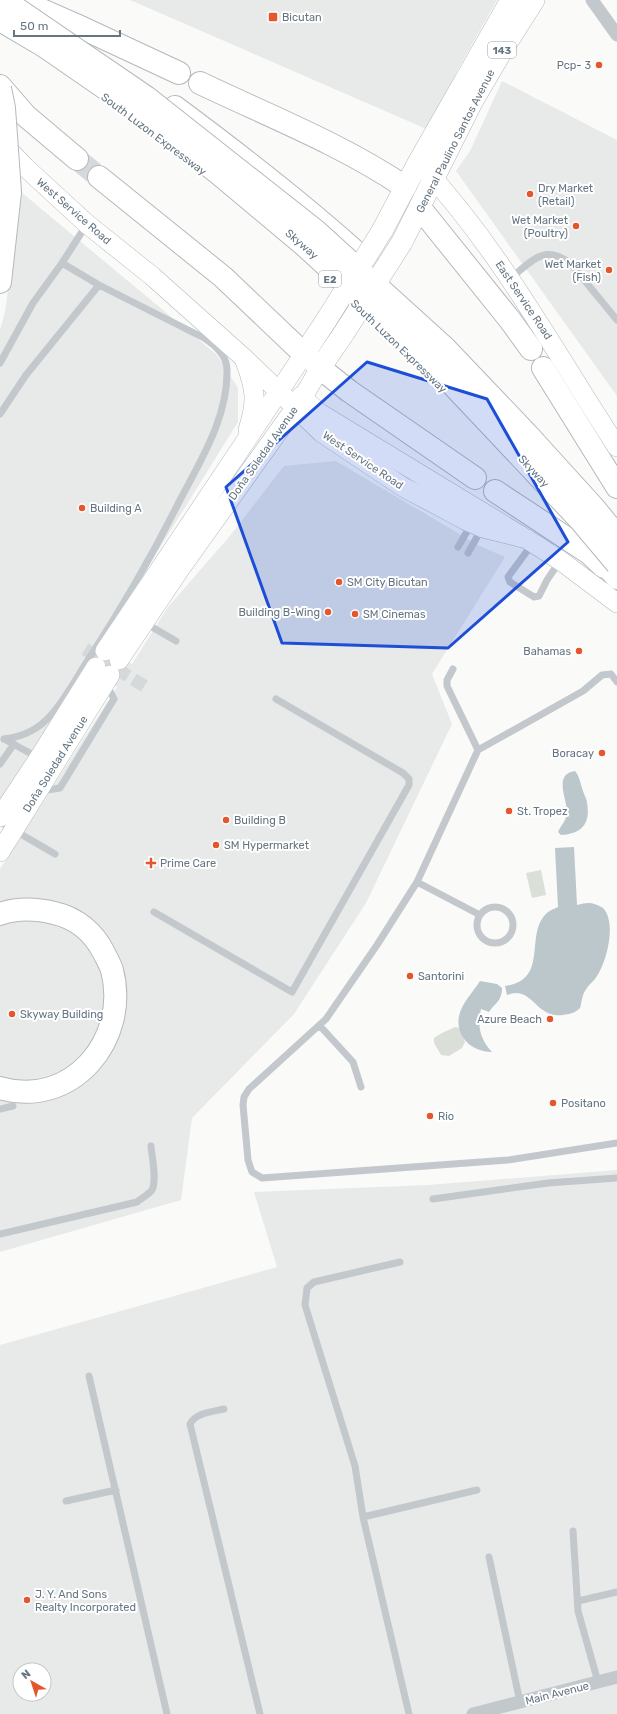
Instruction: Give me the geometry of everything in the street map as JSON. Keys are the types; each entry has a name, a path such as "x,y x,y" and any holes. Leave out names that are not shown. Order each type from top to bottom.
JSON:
{"highway":[{"name":"Skyway","path":"4,0 146,96 316,232 446,349 528,434 617,536"},
{"path":"19,0 179,73"},
{"path":"19,0 60,25 152,90 238,154 322,221 454,343 536,429 617,519"},
{"name":"Skyway","path":"0,20 44,46 138,111 218,173 304,245 432,363 580,520 617,564"},
{"name":"South Luzon Expressway","path":"0,30 39,52 133,117 218,183 300,251 426,371 559,512 617,579"},
{"path":"200,83 333,145 374,166 405,187"},
{"path":"0,87 26,116 77,159"},
{"path":"0,87 4,108 10,192 0,282"},
{"path":"99,177 223,277 304,354"},
{"path":"420,208 510,320 531,349"},
{"path":"320,368 349,391 475,478"},
{"path":"543,368 617,487"},
{"path":"495,492 589,553 617,579"},
{"path":"0,914 38,909 61,915 84,927 99,942 112,969 115,1005 107,1036 100,1050 93,1061 74,1077 49,1089 22,1092 0,1088"}],"main road":[{"name":"General Paulino Santos Avenue","path":"382,231 418,163 511,0"},
{"name":"General Paulino Santos Avenue","path":"402,242 472,102 534,0"},
{"name":"West Service Road","path":"0,141 25,167 87,224 152,276 244,358 283,386"},
{"name":"East Service Road","path":"418,163 434,180 510,279 612,436"},
{"path":"405,187 420,208"},
{"name":"Doña Soledad Avenue","path":"0,852 7,826 37,792 186,530 327,319 382,231"},
{"name":"Doña Soledad Avenue","path":"0,817 39,758 56,719 78,686 107,667 143,622 299,402 402,242"},
{"name":"West Service Road","path":"152,276 201,306 299,402 322,433 403,487 477,526 530,541"},
{"path":"304,354 320,368"},
{"path":"242,448 254,410 253,382 244,358"},
{"name":"West Service Road","path":"299,402 318,412 530,541 561,561 617,603"}],"street":[{"path":"592,0 617,35"},
{"path":"0,141 0,146"},
{"name":"Main Avenue","path":"473,1714 617,1677"}],"lane":[{"path":"0,363 33,302 62,263 87,224"},
{"path":"510,279 535,259 545,254 562,257 571,264 614,311 617,320"},
{"path":"2,738 16,737 56,719 78,686 107,630 153,552 210,442 226,393 228,369 217,346 99,285 62,263"},
{"path":"0,414 26,375 99,285"},
{"path":"458,547 477,526"},
{"path":"468,553 477,526"},
{"path":"153,552 186,530"},
{"path":"530,541 508,577 510,582 534,597 539,596 547,580 561,561"},
{"path":"143,622 176,641"},
{"path":"453,669 447,680 447,686 478,750"},
{"path":"617,682 611,674 602,675 583,691 478,750 417,882 376,945 320,1026 249,1089 244,1097 248,1160 252,1172 262,1178 508,1160 617,1143"},
{"path":"154,912 292,992 357,879 409,786 409,779 403,773 276,699"},
{"path":"56,719 68,701"},
{"path":"2,738 39,758"},
{"path":"0,764 14,744"},
{"path":"7,826 55,854"},
{"path":"417,882 480,915"},
{"path":"496,907 505,910 511,917 513,926 510,935 502,941 493,943 484,940 478,933 476,924 480,915 487,909 496,907"},
{"path":"320,1026 353,1062 361,1087"},
{"path":"0,1109 13,1106"},
{"path":"0,1234 137,1202 147,1196 153,1185 151,1146"},
{"path":"433,1198 548,1183 617,1178"},
{"path":"400,1262 314,1282 307,1288 305,1305 355,1466 363,1517 408,1714"},
{"path":"89,1376 168,1714"},
{"path":"224,1409 198,1416 193,1419 190,1424 260,1714"},
{"path":"66,1501 116,1490"},
{"path":"363,1517 478,1490"},
{"path":"573,1531 578,1611 598,1682"},
{"path":"489,1556 520,1702"},
{"path":"578,1601 617,1592"}],"highlighted area":[{"path":"367,362 487,399 568,542 448,648 282,643 226,487"}],"shaded area":[{"path":"130,0 497,0 456,73 431,131"},
{"path":"502,81 617,140 617,396 456,171 470,151"},
{"name":"SM City Bicutan","path":"21,192 217,355 238,388 238,422 100,644 132,664 168,607 229,537 284,466 336,461 478,545 505,557 432,674 452,724 366,903 294,1014 192,1118 181,1200 0,1252 0,869 117,687 87,667 0,801 0,330 5,312"},
{"path":"575,771 587,800 588,810 586,822 574,833 561,835 558,832 567,815 563,788 564,777 568,773"},
{"path":"574,847 577,905 590,903 603,908 607,914 609,923 609,943 599,972 584,993 580,1008 570,1014 555,1015 548,1013 522,994 515,993 507,995 505,986 519,982 527,975 532,967 539,924 546,914 558,907 555,848"},
{"path":"541,870 546,895 532,898 526,873"},
{"path":"480,981 497,984 502,988 501,996 498,1002 489,1012 481,1009 479,1021 482,1037 492,1052 478,1049 467,1042 460,1031 458,1024 460,1011"},
{"path":"455,1027 459,1028 465,1042 462,1048 449,1056 441,1055 434,1043 434,1038"},
{"path":"617,1170 617,1714 0,1714 0,1345 277,1267 254,1192 428,1185"}],"tunnel":[{"path":"77,159 99,177"},
{"path":"85,649 149,689"}],"place":[{"name":"Bicutan","path":"273,17"},
{"name":"Pcp- 3","path":"599,65"},
{"name":"Dry Market (Retail)","path":"530,194"},
{"name":"Wet Market (Poultry)","path":"576,226"},
{"name":"Wet Market (Fish)","path":"609,270"},
{"name":"Building A","path":"82,508"},
{"name":"SM City Bicutan","path":"339,582"},
{"name":"Building B-Wing","path":"328,612"},
{"name":"SM Cinemas","path":"355,614"},
{"name":"Bahamas","path":"579,651"},
{"name":"Boracay","path":"602,753"},
{"name":"St. Tropez","path":"509,811"},
{"name":"Building B","path":"226,820"},
{"name":"SM Hypermarket","path":"216,845"},
{"name":"Prime Care","path":"151,863"},
{"name":"Santorini","path":"410,976"},
{"name":"Skyway Building","path":"12,1014"},
{"name":"Azure Beach","path":"550,1019"},
{"name":"Positano","path":"553,1103"},
{"name":"Rio","path":"430,1116"},
{"name":"J. Y. And Sons Realty Incorporated","path":"27,1600"}]}
